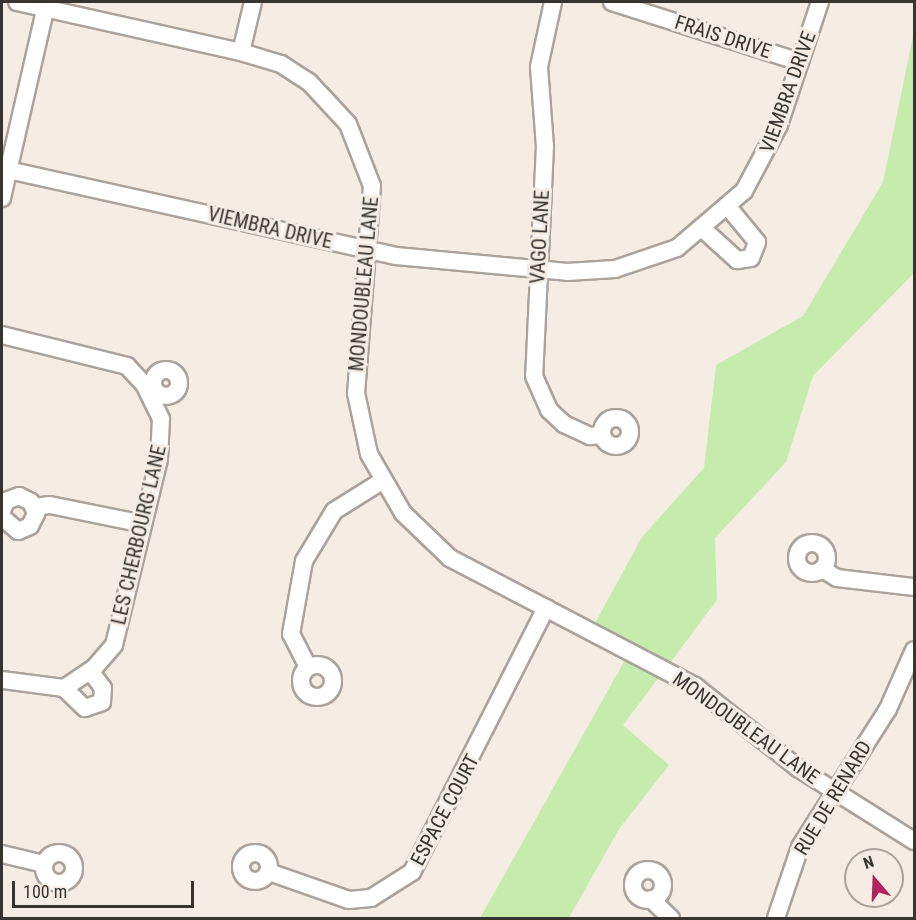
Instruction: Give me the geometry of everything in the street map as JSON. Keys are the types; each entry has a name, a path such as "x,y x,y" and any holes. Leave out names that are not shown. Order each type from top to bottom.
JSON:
{"street":[{"name":"MONDOUBLEAU LANE","path":"17,2 47,5 241,52 280,64 309,82 348,124 372,186 356,393 369,454 382,481 418,530 450,558 695,686 836,791 915,841"},
{"path":"241,52 253,2"},
{"name":"VAGO LANE","path":"553,2 539,67 545,146 533,354 539,393 564,424 590,436 602,435"},
{"name":"FRAIS DRIVE","path":"612,2 800,62"},
{"name":"VIEMBRA DRIVE","path":"8,170 367,250 539,270 589,273 637,264 704,230 729,208 768,153 820,2"},
{"path":"2,198 47,5"},
{"path":"704,230 737,260 751,258 757,242 729,208"},
{"name":"LES CHERBOURG LANE","path":"2,335 126,366 152,391 161,419 161,440 114,645 90,671 64,688"},
{"path":"308,668 291,634 304,561 334,512 382,481"},
{"path":"2,511 6,501 19,496 34,507 50,505 143,524"},
{"path":"2,517 11,530 25,530 34,521 34,507"},
{"path":"822,569 837,578 915,587"},
{"name":"ESPACE COURT","path":"269,872 349,900 371,898 412,872 546,608"},
{"name":"RUE DE RENARD","path":"776,918 800,847 888,709 915,650"},
{"path":"2,680 64,688 85,708 102,702 103,688 90,671"},
{"path":"2,854 44,864"},
{"path":"651,899 671,918"}],"green space":[{"path":"914,31 914,273 813,376 786,462 715,538 717,600 670,663 594,625 642,537 704,468 716,365 803,316 883,182"},
{"path":"625,660 660,676 623,725 669,765 619,829 569,918 480,918"}]}
